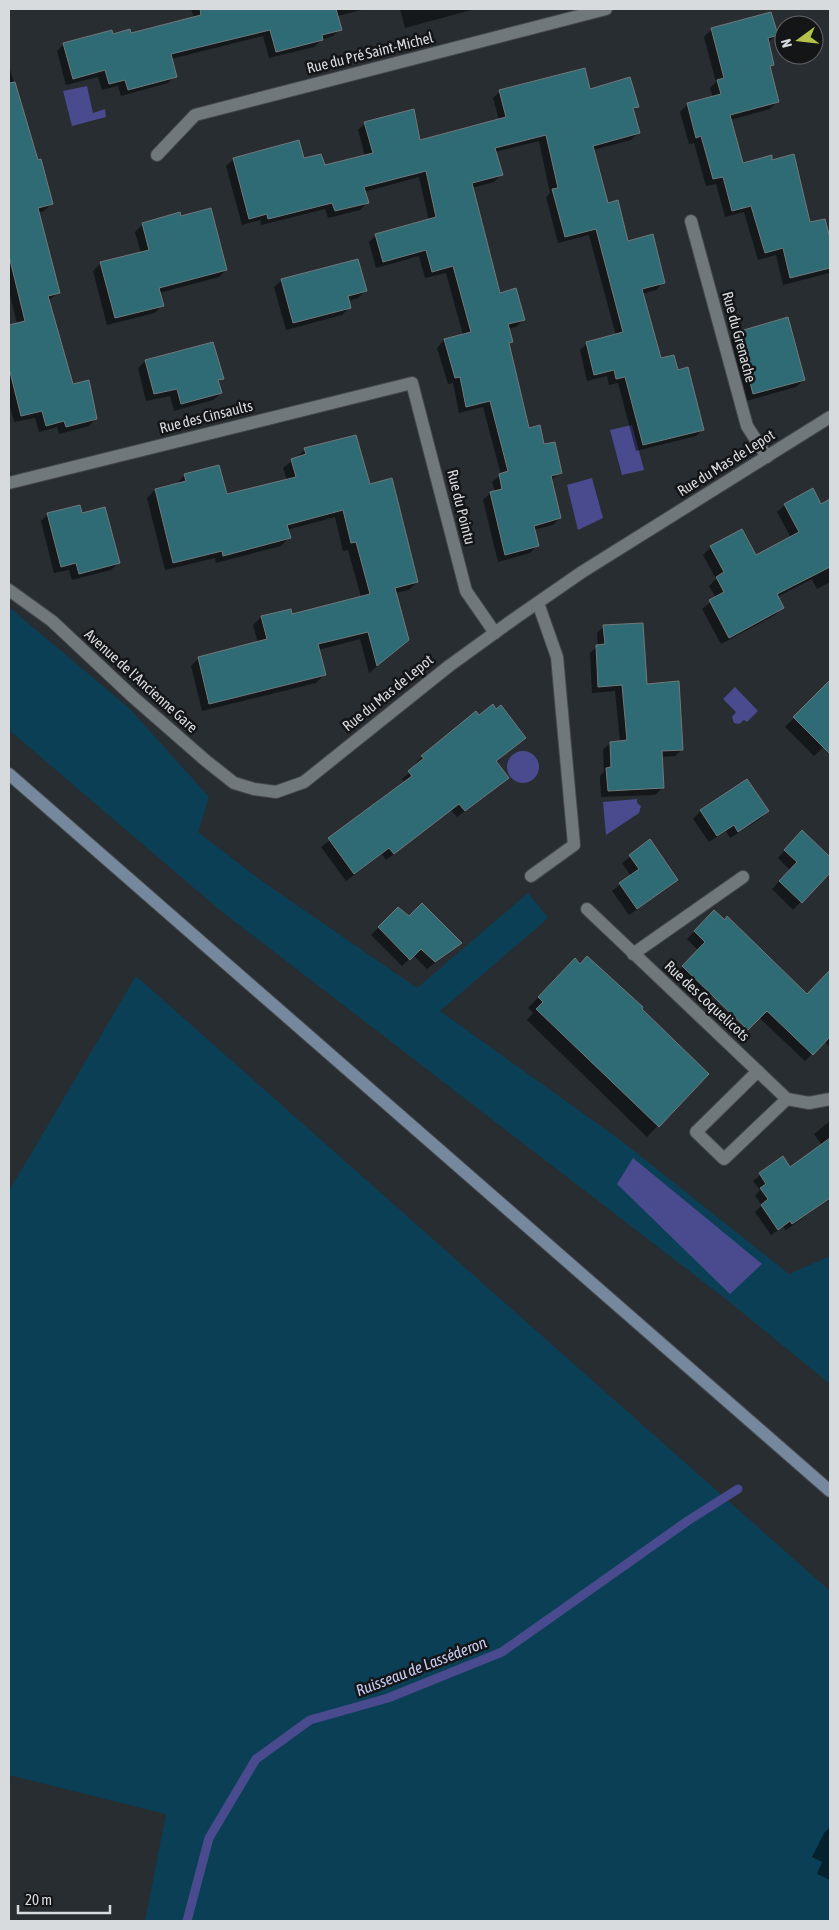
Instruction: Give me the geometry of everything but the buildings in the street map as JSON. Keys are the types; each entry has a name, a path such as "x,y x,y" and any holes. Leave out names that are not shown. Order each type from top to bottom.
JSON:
{"main road":[{"path":"9,774 830,1491"}],"street":[{"name":"Rue du Pré Saint-Michel","path":"157,155 195,115 565,14 606,9"},
{"name":"Rue du Grenache","path":"691,222 747,426 767,457"},
{"name":"Rue des Cinsaults","path":"9,483 412,383"},
{"name":"Rue du Pointu","path":"412,383 466,591 495,633"},
{"name":"Rue du Mas de Lepot","path":"254,789 276,792 304,782 449,666 582,572 830,417"},
{"name":"Avenue de l'Ancienne Gare","path":"9,590 52,621 205,760 234,783 254,789"},
{"path":"531,876 574,845 557,657 538,603"},
{"path":"633,954 743,877"},
{"name":"Rue des Coquelicots","path":"587,909 787,1099"},
{"path":"758,1071 696,1132 724,1159 787,1099 809,1103 830,1098"}],"shaded area":[{"path":"87,86 93,113 105,109 106,117 72,126 63,91"},
{"path":"632,425 644,470 622,475 610,430"},
{"path":"592,478 603,518 578,530 567,485"},
{"path":"9,607 130,709 209,797 198,832 259,879 417,988 528,893 548,918 440,1011 619,1139 789,1274 830,1256 830,1384 727,1300 221,911 9,730"},
{"path":"735,687 758,711 747,722 744,720 739,724 734,723 732,717 736,712 723,699"},
{"path":"523,751 535,755 539,767 535,779 523,783 511,779 507,767 511,755"},
{"path":"637,799 637,803 641,806 639,813 606,835 603,802"},
{"path":"136,976 830,1591 830,1921 145,1921 166,1814 9,1775 9,1191"},
{"path":"633,1158 762,1264 730,1294 617,1184"}],"waterway":[{"name":"Ruisseau de Lasséderon","path":"187,1921 209,1838 256,1759 310,1720 388,1698 502,1652 689,1520 738,1489"}]}
